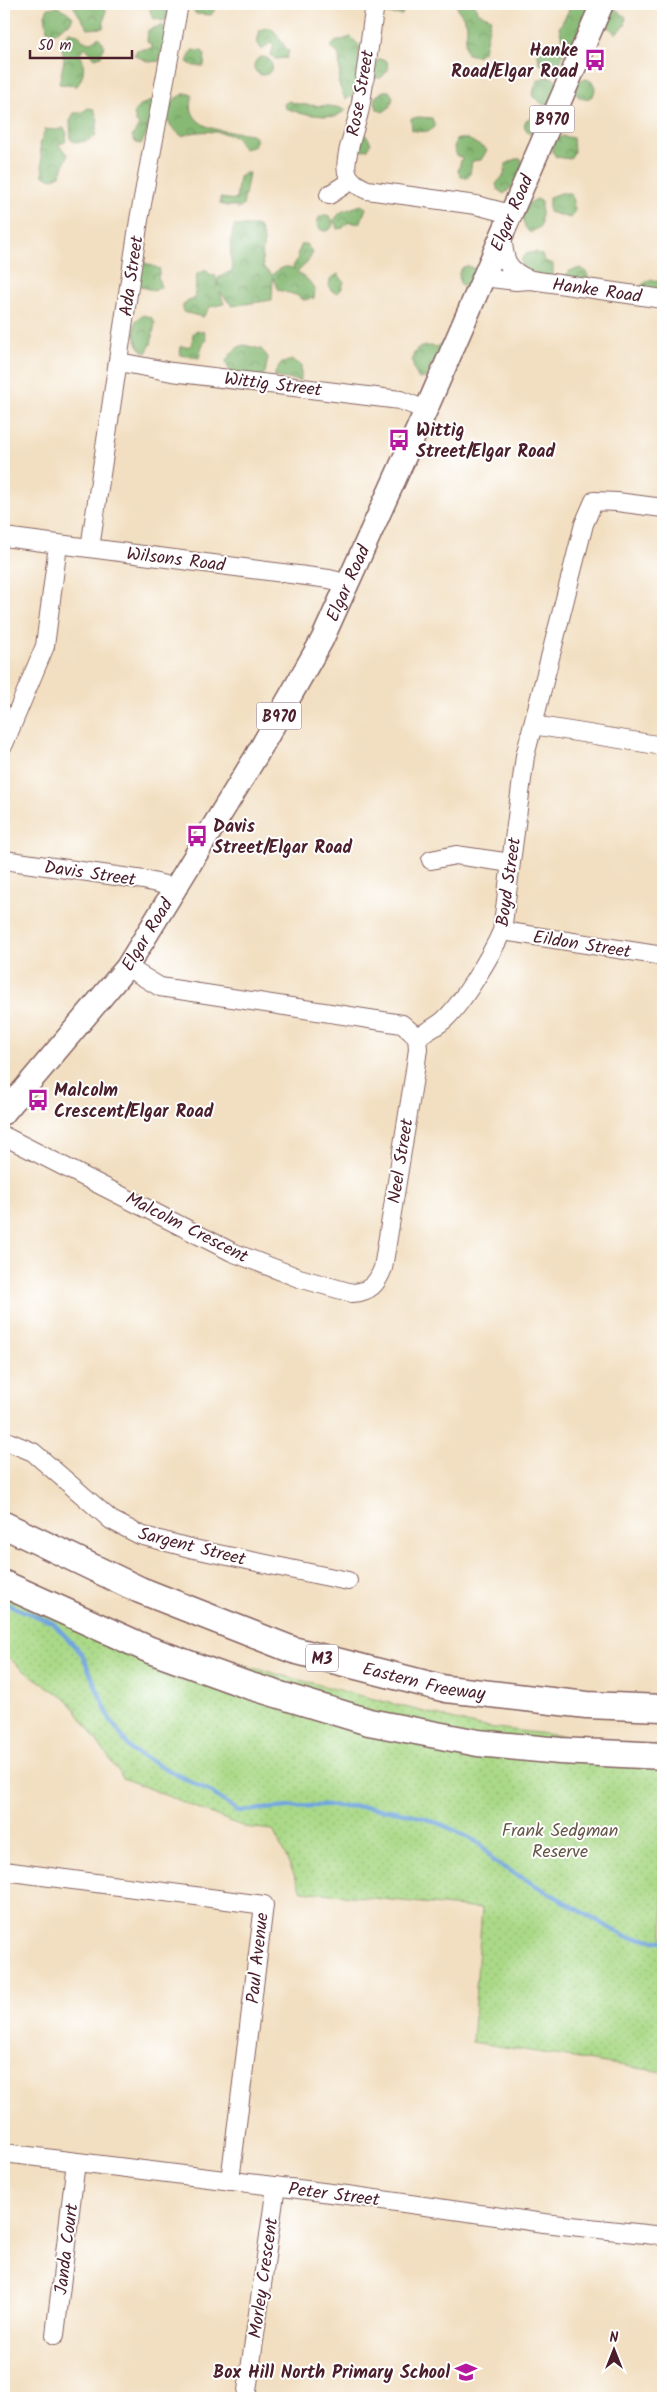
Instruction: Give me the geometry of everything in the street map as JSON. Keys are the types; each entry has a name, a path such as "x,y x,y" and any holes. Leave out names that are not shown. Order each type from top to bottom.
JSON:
{"highway":[{"name":"Eastern Freeway","path":"4,1525 140,1590 293,1650 446,1689 587,1705 663,1708"},
{"path":"4,1584 150,1650 248,1685 370,1722 478,1743 560,1751 663,1756"}],"main road":[{"name":"Elgar Road","path":"4,1113 127,968 255,758 318,648 426,410 602,4"}],"street":[{"name":"Ada Street","path":"90,548 139,220 178,4"},
{"name":"Rose Street","path":"352,180 347,172 347,162 360,108 375,4"},
{"path":"329,195 352,180 358,186 367,190 476,205 506,224"},
{"name":"Hanke Road","path":"506,224 508,265 518,276 531,280 663,299"},
{"name":"Hanke Road","path":"483,277 516,281 531,280"},
{"name":"Wittig Street","path":"119,362 172,372 400,400 426,410"},
{"name":"Boyd Street","path":"417,1037 443,1020 452,1011 492,954 502,931 525,756 584,524 594,501 663,508"},
{"name":"Wilsons Road","path":"4,537 329,579 348,584"},
{"path":"4,744 44,646 58,545"},
{"path":"533,725 663,746"},
{"path":"432,860 456,855 511,863"},
{"name":"Davis Street","path":"4,860 144,880 166,885 174,890"},
{"name":"Eildon Street","path":"502,931 663,956"},
{"path":"127,968 160,987 402,1024 417,1037"},
{"name":"Neel Street","path":"376,1283 383,1268 416,1059 417,1037"},
{"name":"Malcolm Crescent","path":"4,1136 232,1252 266,1266 299,1278 352,1293 370,1288 376,1283"},
{"name":"Sargent Street","path":"4,1440 33,1452 110,1520 140,1535 194,1549 348,1581"},
{"name":"Paul Avenue","path":"4,1871 264,1905 230,2181"},
{"name":"Peter Street","path":"4,2153 276,2186 544,2223 663,2236"},
{"name":"Janda Court","path":"55,2335 76,2162"},
{"name":"Morley Crescent","path":"246,2398 276,2186"}],"green space":[{"path":"72,4 107,4 103,28 88,29"},
{"path":"151,4 173,4 169,18 163,21 153,18 150,11"},
{"path":"189,4 219,4 211,15 196,14"},
{"path":"379,4 405,4 402,15 388,14 386,7"},
{"path":"456,4 475,4 477,12 491,18 484,51 477,56 467,54 465,44 467,25"},
{"path":"569,4 589,4 588,14 576,45 562,38 559,28 569,10"},
{"path":"57,7 73,17 70,23 55,33 47,30 45,15 48,8"},
{"path":"613,7 626,17 625,26 615,34 610,28 602,24 607,11"},
{"path":"163,25 167,32 160,61 149,62 134,55 137,50 152,48 152,45 147,42 148,30"},
{"path":"269,27 289,51 287,58 275,59 271,55 274,45 270,43 262,50 257,42 260,30"},
{"path":"69,32 78,34 83,41 92,42 99,37 104,45 101,56 95,58 85,47 80,54 83,70 77,86 59,84 64,60 61,41"},
{"path":"4,33 8,37 11,47 7,53 4,53"},
{"path":"351,37 360,46 358,87 354,96 345,99 338,82 340,76 339,55 331,47 335,42"},
{"path":"560,43 564,53 561,61 549,67 539,63 538,54 542,45"},
{"path":"192,50 202,51 205,54 204,66 194,66 187,62"},
{"path":"263,57 269,60 272,66 269,72 263,75 257,72 254,66 257,60"},
{"path":"379,59 387,61 388,70 381,78 375,78 370,70"},
{"path":"545,77 553,78 560,83 554,103 544,105 532,96 537,81"},
{"path":"585,79 592,82 595,89 592,96 585,99 578,96 575,89 578,82"},
{"path":"383,91 389,91 393,97 390,107 383,112 377,109 374,98"},
{"path":"186,93 192,95 191,107 193,114 204,125 219,130 252,134 257,140 253,147 243,149 237,137 223,133 195,132 182,136 179,134 168,122 165,111 176,98"},
{"path":"157,99 154,124 146,127 149,129 141,144 136,143 132,137 139,125 136,122 134,113 140,105"},
{"path":"289,101 303,105 332,106 346,110 335,117 303,114 285,108 284,104"},
{"path":"88,108 94,109 98,120 95,136 80,142 71,140 70,121 74,113 81,113"},
{"path":"537,116 541,123 535,132 529,134 524,126 526,120"},
{"path":"418,117 432,118 435,127 424,132 412,130 411,119"},
{"path":"64,128 67,134 65,142 58,145 68,154 61,174 53,179 43,176 40,144 45,129 56,130"},
{"path":"362,134 367,136 371,143 368,149 359,151 356,148"},
{"path":"562,136 573,138 574,152 570,159 556,157 552,151 552,143"},
{"path":"456,139 468,139 487,150 481,160 472,161 470,174 467,178 461,177 458,171 462,157 457,156 454,148"},
{"path":"516,159 521,159 523,165 522,175 504,194 498,190 496,184 504,175 506,164"},
{"path":"249,173 243,206 238,209 236,206 220,204 220,198 236,200 239,177"},
{"path":"561,193 571,193 575,210 570,218 549,212 549,197"},
{"path":"537,199 541,201 541,226 530,233 524,224 524,209 525,205"},
{"path":"361,205 366,208 360,224 349,222 343,228 337,229 334,220 341,212"},
{"path":"325,215 331,217 333,223 331,229 325,231 319,229 317,223 319,217"},
{"path":"234,226 259,226 264,241 263,267 272,275 285,267 294,269 293,264 299,258 297,255 302,244 306,244 313,253 307,263 297,272 308,280 315,289 314,298 304,300 296,295 278,290 273,277 272,300 232,306 220,292 224,304 210,307 203,317 183,312 183,305 189,300 194,300 197,274 206,270 211,275 215,275 218,286 218,278 233,270 230,248"},
{"path":"536,252 542,255 545,261 553,264 553,280 521,269 522,258 528,253"},
{"path":"143,262 160,269 158,278 161,287 154,291 140,286 136,266"},
{"path":"468,266 477,270 471,286 465,287 460,284 459,273 463,267"},
{"path":"581,268 587,273 590,283 564,278 569,271"},
{"path":"338,274 344,282 341,290 337,293 329,287 330,279"},
{"path":"651,279 659,282 663,287 663,295 639,292 642,285"},
{"path":"144,315 152,318 155,323 151,344 146,353 139,346 135,334 136,320"},
{"path":"197,330 204,332 206,340 202,346 199,358 180,355 181,346 192,345 193,333"},
{"path":"443,342 447,347 433,372 425,378 419,379 413,365 414,354 422,347 437,347"},
{"path":"244,345 261,349 268,357 265,373 258,379 237,376 228,367 226,361 236,349"},
{"path":"292,360 301,365 301,381 275,377 280,364"},
{"name":"Frank Sedgman Reserve","path":"4,1584 153,1642 479,1726 663,1748 663,2072 472,2042 482,1909 302,1891 273,1830 244,1827 123,1778 69,1701 23,1670 4,1654"}],"waterway":[{"path":"4,1603 53,1623 82,1654 110,1719 132,1751 212,1793 238,1811 293,1807 349,1806 377,1808 430,1820 473,1840 485,1850 493,1861 626,1937 663,1941"}],"place":[{"name":"Hanke Road/Elgar Road","path":"595,60"},
{"name":"Wittig Street/Elgar Road","path":"399,440"},
{"name":"Davis Street/Elgar Road","path":"197,836"},
{"name":"Malcolm Crescent/Elgar Road","path":"38,1100"},
{"name":"Box Hill North Primary School","path":"466,2372"}]}
